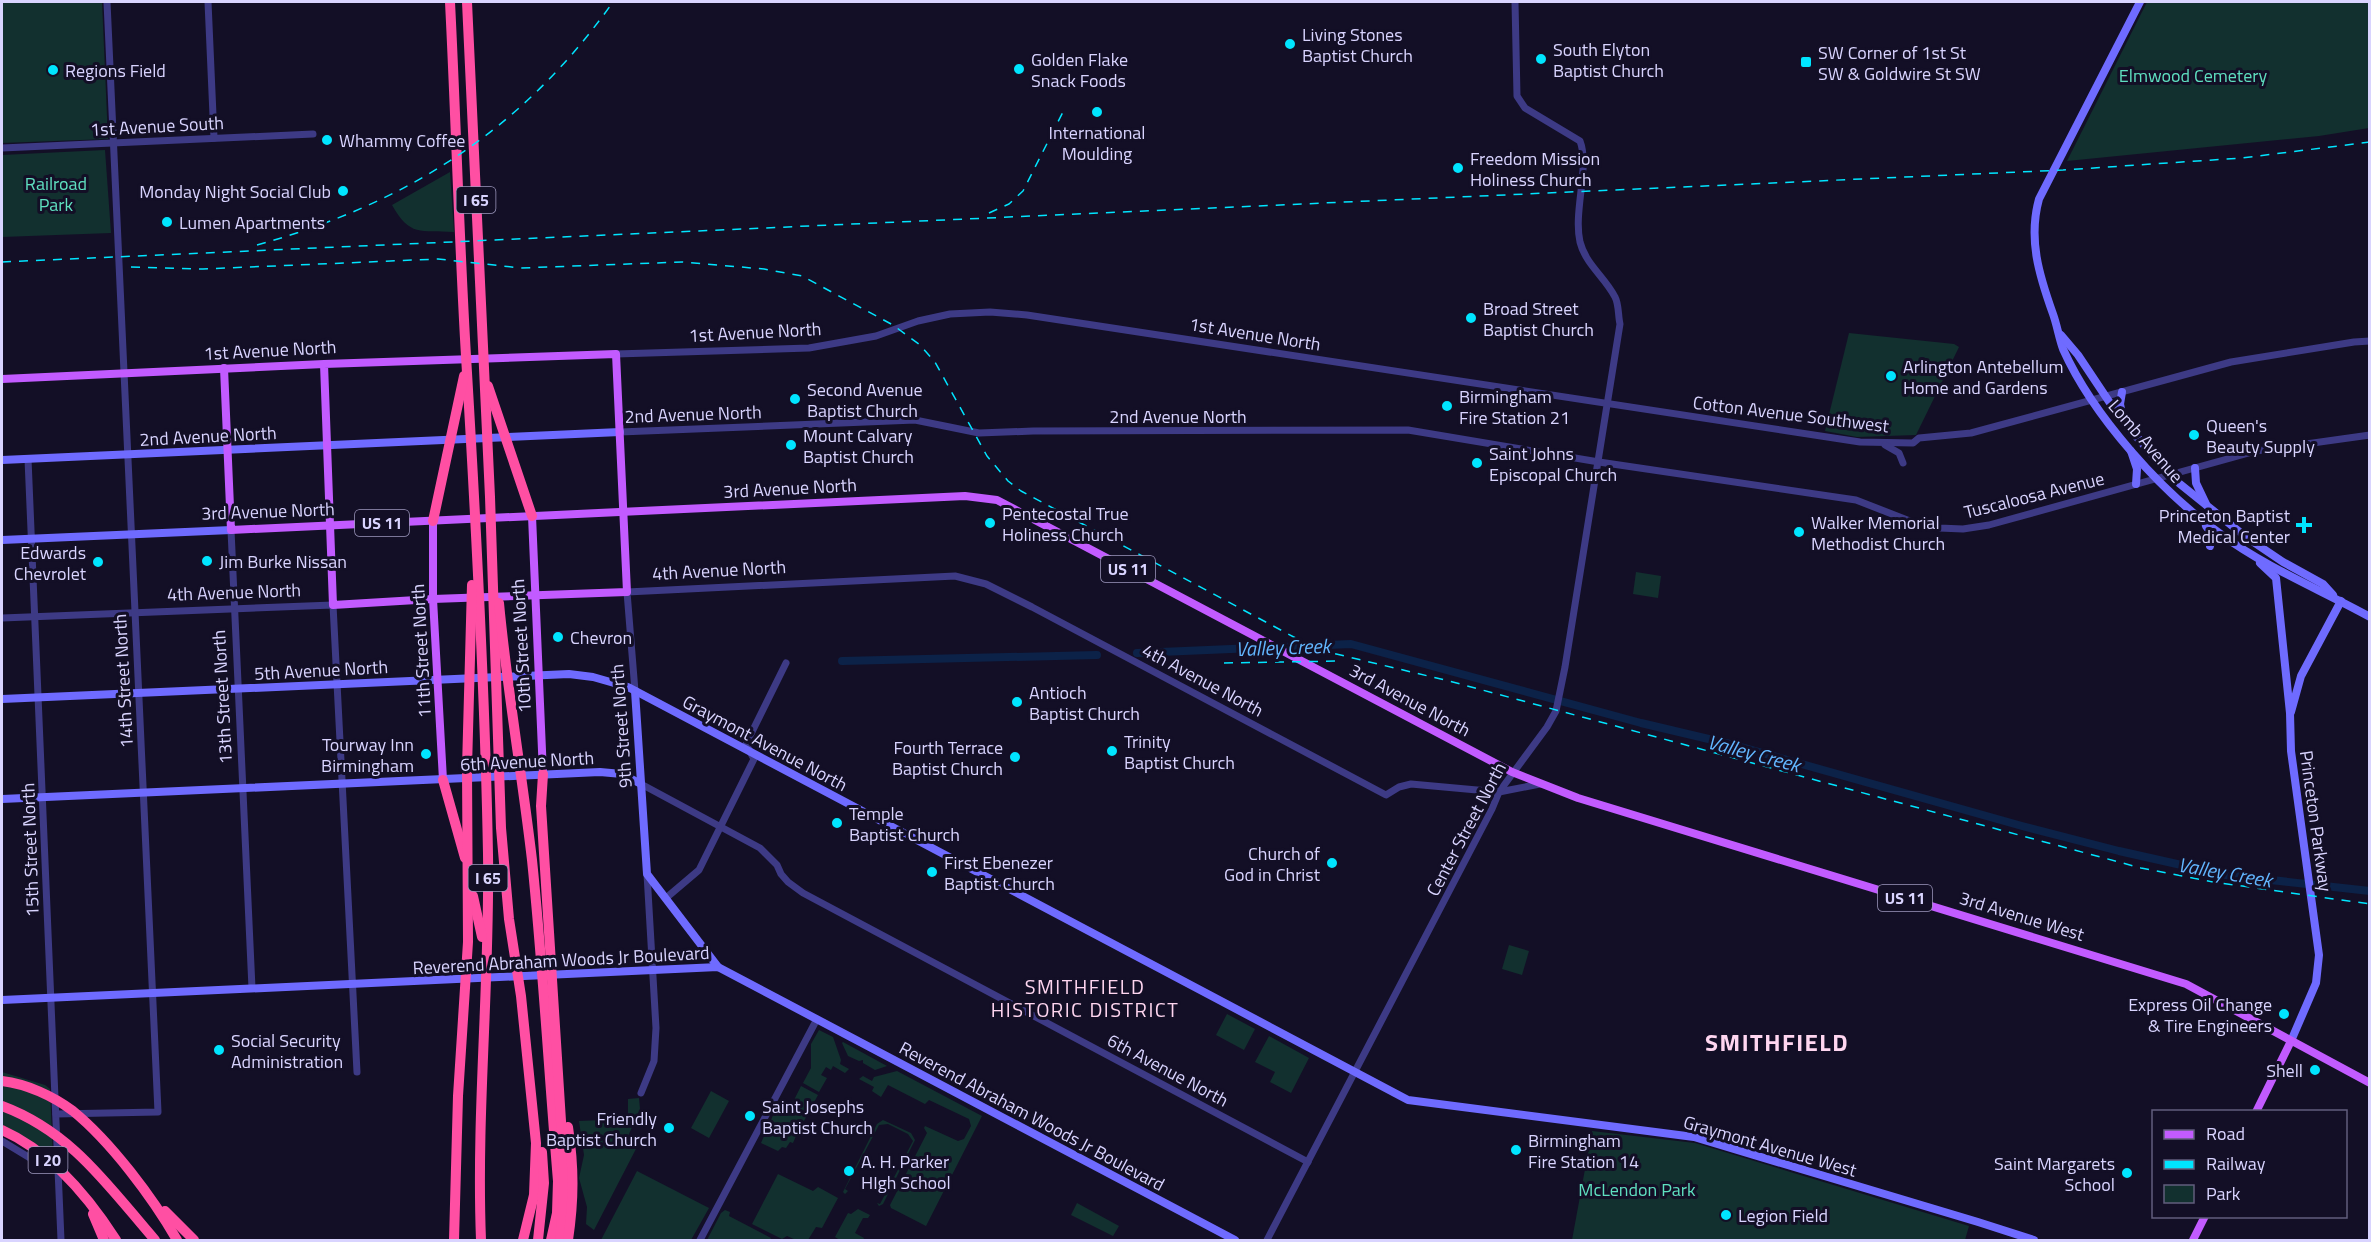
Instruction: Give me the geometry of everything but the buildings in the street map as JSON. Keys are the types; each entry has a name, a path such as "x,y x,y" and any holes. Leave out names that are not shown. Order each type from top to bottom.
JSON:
{"highway":[{"path":"444,2 451,26"},
{"name":"I 65","path":"450,2 466,374 476,500 476,659 483,696 487,798 486,959 480,1125 481,1237"},
{"name":"I 65","path":"469,2 485,420 499,658 496,695 501,828 536,1143 534,1196 523,1240"},
{"path":"433,521 466,374"},
{"path":"485,374 532,516"},
{"path":"499,658 532,862 558,1181 557,1213 551,1240"},
{"path":"454,1240 458,1096 468,942 467,768 476,659"},
{"path":"543,774 541,806 566,1184 560,1240"},
{"path":"443,780 466,863 486,959"},
{"path":"558,1055 573,1165 568,1240"},
{"path":"2,1081 40,1092 74,1112 111,1149 179,1240"},
{"name":"I 20","path":"2,1106 31,1119 63,1139 95,1170 155,1240"},
{"name":"I 20","path":"2,1130 40,1154 69,1180 93,1205 117,1240"},
{"path":"536,1143 543,1154 543,1200 538,1240"},
{"path":"146,1193 194,1240"},
{"path":"87,1200 104,1240"},
{"path":"124,1205 160,1240"}],"main road":[{"name":"Lomb Avenue","path":"2140,2 2039,199 2033,227 2038,269 2068,358 2092,400 2129,447 2195,513 2222,535 2370,617"},
{"name":"Lomb Avenue","path":"2058,331 2078,355 2126,426 2170,475 2246,537 2283,562 2323,584 2338,599"},
{"name":"1st Avenue North","path":"2,379 224,368 616,354"},
{"name":"9th Street North","path":"616,354 627,592"},
{"path":"324,364 333,605"},
{"name":"13th Street North","path":"224,368 231,530"},
{"path":"2122,392 2120,410 2126,426"},
{"name":"2nd Avenue North","path":"2,460 620,432"},
{"path":"2129,447 2137,469 2136,484"},
{"path":"2195,468 2196,483 2208,508"},
{"name":"3rd Avenue North","path":"2,540 965,496 998,500 1512,772"},
{"path":"2195,513 2212,534 2210,546"},
{"name":"10th Street North","path":"532,516 543,774"},
{"name":"11th Street North","path":"433,521 433,599 443,780"},
{"name":"Princeton Parkway","path":"2239,545 2276,578 2290,713 2291,751 2318,936 2319,970 2316,983 2291,1041"},
{"name":"4th Avenue North","path":"333,605 627,592"},
{"path":"2290,713 2301,676 2338,599"},
{"name":"Graymont Avenue North","path":"569,674 593,677 634,691 1354,1072"},
{"name":"5th Avenue North","path":"2,699 569,674"},
{"name":"9th Street North","path":"634,691 648,874"},
{"name":"6th Avenue North","path":"2,799 600,772 622,774 641,784"},
{"name":"3rd Avenue West","path":"1512,772 1540,784 1662,824 2186,984 2370,1083"},
{"path":"648,874 718,967"},
{"name":"Reverend Abraham Woods Jr Boulevard","path":"2,1000 718,967 1235,1240"},
{"path":"2257,1110 2291,1041"},
{"name":"Graymont Avenue West","path":"1354,1072 1408,1100 1694,1137 1978,1221 2034,1240"},
{"path":"2193,1240 2204,1218"}],"street":[{"name":"14th Street North","path":"56,1114 158,1112 107,2"},
{"path":"207,2 214,138"},
{"name":"Center Street North","path":"1267,1240 1499,792 1547,727 1557,707 1620,324 1616,299 1583,253 1580,240 1583,155 1580,141 1525,108 1517,96 1515,2"},
{"name":"1st Avenue South","path":"2,148 313,134"},
{"name":"1st Avenue North","path":"616,354 808,348 876,336 918,321 950,314 990,312 1027,315 1608,405"},
{"name":"Cotton Avenue Southwest","path":"2354,342 2359,338 2370,336"},
{"name":"Cotton Avenue Southwest","path":"1608,405 1860,442 1913,443 1920,438 1971,433 2231,362 2370,341"},
{"name":"2nd Avenue North","path":"620,432 915,420 979,434 1380,429 1407,430 1599,462"},
{"name":"Tuscaloosa Avenue","path":"1599,462 1856,500 1915,524 1957,530 1989,525 2256,451 2370,435"},
{"path":"1877,442 1896,450 1903,463"},
{"name":"15th Street North","path":"28,459 61,1240"},
{"name":"13th Street North","path":"231,530 252,988"},
{"name":"4th Avenue North","path":"627,592 955,576 972,579 1032,607 1386,795 1399,787 1419,783 1499,792"},
{"name":"9th Street North","path":"627,592 634,691"},
{"path":"333,605 339,684 357,1072"},
{"name":"4th Avenue North","path":"2,618 333,605"},
{"path":"666,898 696,873 720,826 754,759 746,744 786,663"},
{"name":"6th Avenue North","path":"641,784 760,848 777,865 788,882 803,893 1308,1162"},
{"path":"1499,792 1540,784"},
{"name":"9th Street North","path":"641,1093 654,1061 656,1028 648,874"},
{"path":"700,1240 817,1019"},
{"path":"2,1142 30,1158 58,1166"}],"green space":[{"name":"Regions Field","path":"2,2 102,2 108,139 2,143"},
{"name":"Elmwood Cemetery","path":"2147,2 2369,2 2369,128 2319,136 2067,161"},
{"name":"Railroad Park","path":"105,150 111,233 2,237 2,155"},
{"path":"450,172 454,232 417,230 404,222 392,205"},
{"name":"Arlington Antebellum Home and Gardens","path":"1849,333 1954,344 1959,347 1916,435 1857,437 1825,431"},
{"path":"1636,572 1661,576 1658,598 1633,594"},
{"path":"1509,945 1529,951 1522,975 1502,969"},
{"path":"1227,1014 1255,1029 1244,1050 1216,1035"},
{"path":"819,1030 833,1037 841,1060 840,1064 849,1069 845,1073 833,1066 831,1070 826,1067 821,1075 827,1078 819,1092 803,1083 811,1068 811,1044"},
{"path":"1269,1036 1309,1058 1291,1093 1270,1082 1275,1072 1255,1062"},
{"path":"842,1043 887,1066 875,1070 863,1063 863,1060 859,1061 848,1056"},
{"path":"897,1071 982,1116 926,1226 891,1208 890,1205 927,1133 924,1128 925,1126 958,1141 964,1139 971,1126 969,1119 929,1100 925,1104 888,1085 881,1097 872,1091 874,1087 859,1079 863,1076 872,1081 874,1077"},
{"path":"2,1072 45,1085 50,1089 53,1157 2,1135"},
{"path":"801,1086 818,1095 804,1121 801,1120 794,1134 796,1136 793,1143 790,1142 786,1148 782,1147 778,1151 761,1143 774,1113 794,1100"},
{"path":"711,1091 729,1101 709,1138 691,1128"},
{"path":"639,1098 640,1109 629,1134 638,1145 594,1230 586,1224 587,1207 579,1178 584,1155 579,1121 628,1119 628,1099"},
{"path":"883,1120 911,1133 915,1140 883,1204 879,1206 877,1203 880,1204 913,1141 908,1134 888,1124 879,1125 845,1189 848,1191 845,1194 843,1192 877,1124"},
{"name":"McLendon Park","path":"1592,1131 1695,1143 1969,1226 1965,1240 1572,1240"},
{"path":"637,1171 709,1208 691,1240 601,1240"},
{"path":"778,1174 813,1191 818,1187 838,1198 822,1228 816,1227 808,1240 796,1240 787,1236 782,1239 752,1224"},
{"path":"1077,1203 1119,1226 1113,1236 1071,1215"},
{"path":"858,1209 870,1215 868,1218 863,1218 855,1233 864,1238 863,1240 840,1240 835,1237 848,1213 851,1214"},
{"path":"725,1210 730,1212 729,1216 771,1238 770,1240 707,1240 721,1213"}],"waterway":[{"name":"Valley Creek","path":"1137,653 1351,644 1641,723 1734,745 2119,851 2226,875 2370,891"},
{"name":"Valley Creek","path":"842,661 1097,655"}],"railway":[{"path":"257,245 312,228 364,207 458,156 500,124 540,88 578,47 613,2"},
{"path":"989,213 1009,204 1023,191 1065,108"},
{"path":"2,262 2063,170 2242,158 2370,142"},
{"path":"131,267 203,269 438,259 521,268 682,262 764,269 802,276 893,325 920,345 935,362 987,456 1008,481 1021,491 1305,643 1332,653 1449,681 2141,868 2213,882 2370,904"},
{"path":"1224,663 1340,661"}],"place":[{"name":"Living Stones Baptist Church","path":"1290,44"},
{"name":"South Elyton Baptist Church","path":"1541,59"},
{"name":"SW Corner of 1st St SW & Goldwire St SW","path":"1806,62"},
{"name":"Golden Flake Snack Foods","path":"1019,69"},
{"name":"Regions Field","path":"53,70"},
{"name":"International Moulding","path":"1097,112"},
{"name":"Whammy Coffee","path":"327,140"},
{"name":"Freedom Mission Holiness Church","path":"1458,168"},
{"name":"Monday Night Social Club","path":"343,191"},
{"name":"Lumen Apartments","path":"167,222"},
{"name":"Broad Street Baptist Church","path":"1471,318"},
{"name":"Arlington Antebellum Home and Gardens","path":"1891,376"},
{"name":"Second Avenue Baptist Church","path":"795,399"},
{"name":"Birmingham Fire Station 21","path":"1447,406"},
{"name":"Queen's Beauty Supply","path":"2194,435"},
{"name":"Mount Calvary Baptist Church","path":"791,445"},
{"name":"Saint Johns Episcopal Church","path":"1477,463"},
{"name":"Pentecostal True Holiness Church","path":"990,523"},
{"name":"Princeton Baptist Medical Center","path":"2304,525"},
{"name":"Walker Memorial Methodist Church","path":"1799,532"},
{"name":"Jim Burke Nissan","path":"207,561"},
{"name":"Edwards Chevrolet","path":"98,562"},
{"name":"Chevron","path":"558,637"},
{"name":"Antioch Baptist Church","path":"1017,702"},
{"name":"Trinity Baptist Church","path":"1112,751"},
{"name":"Tourway Inn Birmingham","path":"426,754"},
{"name":"Fourth Terrace Baptist Church","path":"1015,757"},
{"name":"Temple Baptist Church","path":"837,823"},
{"name":"Church of God in Christ","path":"1332,863"},
{"name":"First Ebenezer Baptist Church","path":"932,872"},
{"name":"Express Oil Change & Tire Engineers","path":"2284,1014"},
{"name":"Social Security Administration","path":"219,1050"},
{"name":"Shell","path":"2315,1070"},
{"name":"Saint Josephs Baptist Church","path":"750,1116"},
{"name":"Friendly Baptist Church","path":"669,1128"},
{"name":"Birmingham Fire Station 14","path":"1516,1150"},
{"name":"A. H. Parker HIgh School","path":"849,1171"},
{"name":"Saint Margarets School","path":"2127,1173"},
{"name":"Legion Field","path":"1726,1215"}],"district":[{"name":"SMITHFIELD HISTORIC DISTRICT","path":"1085,998"},
{"name":"SMITHFIELD","path":"1777,1042"}]}
